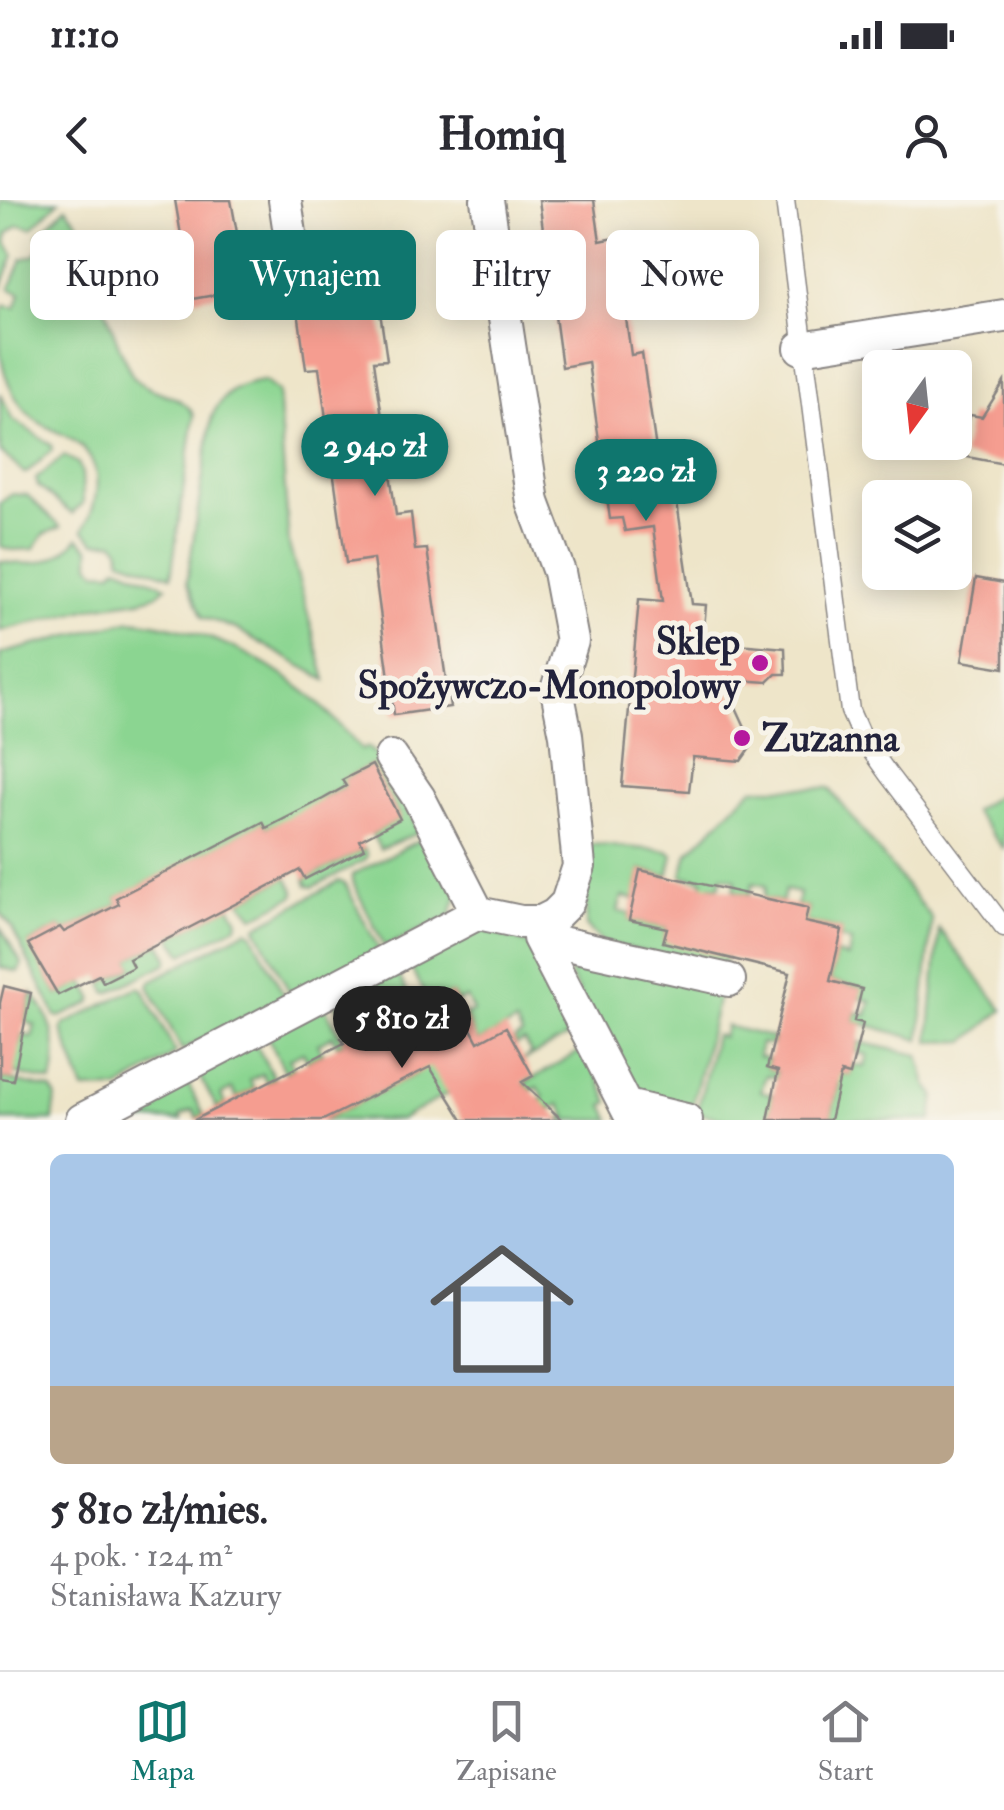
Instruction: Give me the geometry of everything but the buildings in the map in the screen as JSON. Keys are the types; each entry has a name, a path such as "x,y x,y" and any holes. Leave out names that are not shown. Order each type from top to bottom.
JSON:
{"street":[{"path":"285,200 289,230"},
{"path":"486,200 533,502 559,572 572,641 557,690 566,735 579,866 567,903 540,930"},
{"path":"801,348 1004,316"},
{"path":"391,757 419,798 478,913"},
{"path":"82,1120 478,913 729,980"},
{"path":"540,930 630,1113 686,1120"}],"lane":[{"path":"784,200 850,711 861,736 888,774 1004,927"}],"green space":[{"path":"0,200 59,201 32,228 19,225 8,233 6,243 14,255 0,291"},
{"path":"66,207 81,230 43,230"},
{"path":"30,257 30,320 110,320 135,379 183,402 194,416 171,576 121,559 120,548 114,542 95,542 83,530 97,486 88,454 74,441 38,422 13,393 2,362 1,319 4,305 15,308 21,293 10,289 22,259"},
{"path":"264,381 278,392 289,545 326,680 236,629 203,617 187,582 212,416 233,391"},
{"path":"0,393 12,419 51,445 52,450 28,472 24,473 0,451"},
{"path":"64,456 78,463 82,474 83,503 72,514 38,486 36,479"},
{"path":"12,494 27,495 61,527 44,534 34,549 0,546 0,503"},
{"path":"78,538 90,549 90,564 97,571 112,572 118,566 166,586 157,595 141,600 98,606 0,631 0,561 43,562 62,553"},
{"path":"131,620 202,635 247,654 289,679 362,750 367,747 377,755 420,832 380,849 372,834 400,818 371,765 343,780 346,786 323,798 326,805 266,828 263,823 117,898 119,904 64,932 60,927 29,943 58,995 84,982 93,998 91,1003 60,1017 0,912 0,654"},
{"path":"753,788 829,788 932,919 920,1040 854,1021 856,1012 867,1015 871,1001 859,998 861,989 830,981 836,954 848,957 851,942 840,938 841,930 805,922 808,908 797,905 799,893 785,890 782,902 764,898 766,886 753,883 750,895 734,891 736,880 722,876 719,887 711,885 709,891 701,889 703,880 682,876 688,853"},
{"path":"1004,791 1004,849 973,811"},
{"path":"425,837 458,892 450,917 385,947 352,875"},
{"path":"592,844 668,851 673,855 668,876 641,870 634,899 622,897 618,911 630,914 630,920 667,928 664,941 729,951 722,968 603,943 586,926 588,850"},
{"path":"364,849 365,860 313,887 307,885 305,879"},
{"path":"287,877 294,896 254,917 241,901"},
{"path":"339,881 345,884 379,949 296,997 290,993 256,927"},
{"path":"230,906 237,926 183,954 171,937"},
{"path":"473,926 532,945 573,1034 524,1060 531,1053 524,1041 516,1045 514,1040 522,1035 516,1023 478,1042 464,1016 473,1011 466,998 457,1002 452,994 431,1005 407,961"},
{"path":"0,927 22,964 18,972 0,967"},
{"path":"939,929 1003,1010 966,1041 929,1042"},
{"path":"247,930 285,997 182,1050 149,986 151,981"},
{"path":"160,943 167,963 106,992 103,982 133,968 129,959"},
{"path":"597,960 719,993 691,1111 631,1092 569,974"},
{"path":"394,967 412,1000 383,1016 378,1025 372,1014 359,1020 364,1032 354,1037 334,999"},
{"path":"138,987 143,989 176,1053 119,1089 84,1090 62,1030 64,1025"},
{"path":"32,993 46,1013 53,1035 52,1082 0,1070 20,1045 22,1035 32,1037 35,1025 25,1022"},
{"path":"323,1004 344,1042 338,1046 332,1036 318,1044 323,1053 308,1061 303,1052 289,1059 294,1068 286,1073 266,1034"},
{"path":"726,1026 774,1038 772,1045 761,1043 758,1056 769,1059 767,1068 779,1072 778,1078 766,1075 761,1091 774,1095 768,1120 730,1120 697,1113 715,1035 723,1037"},
{"path":"254,1041 274,1078 267,1083 262,1074 250,1080 254,1089 237,1098 232,1089 221,1095 225,1104 217,1108 197,1071"},
{"path":"858,1042 919,1055 927,1085 935,1095 932,1120 830,1120 839,1084 820,1080 823,1069 850,1075 853,1065 865,1067 868,1055 856,1052"},
{"path":"586,1048 609,1102 604,1105 611,1120 561,1120 567,1116 560,1104 551,1109 536,1103 544,1098 538,1087 529,1091 525,1083"},
{"path":"451,1049 449,1093 400,1120 323,1120 414,1075"},
{"path":"0,1078 51,1089 56,1096 53,1120 0,1120"},
{"path":"185,1078 204,1115 198,1118 193,1110 180,1116 182,1120 125,1120 129,1107"}],"place":[{"name":"Sklep Spożywczo-Monopolowy","path":"760,663"},
{"name":"Zuzanna","path":"742,738"}]}
